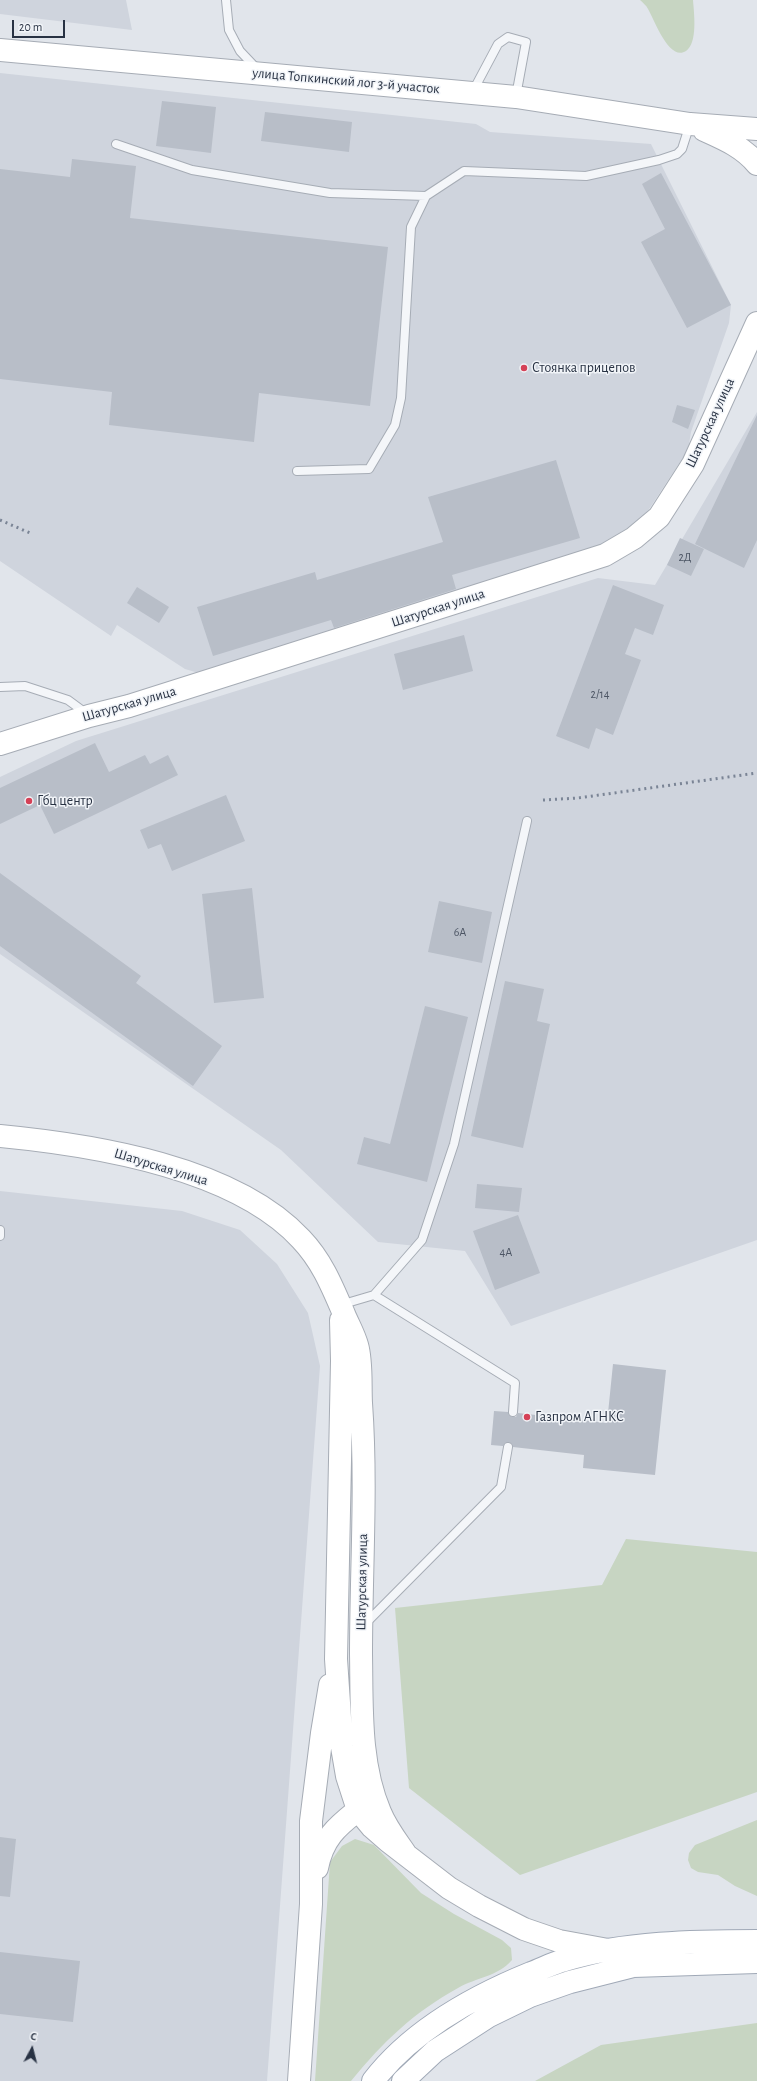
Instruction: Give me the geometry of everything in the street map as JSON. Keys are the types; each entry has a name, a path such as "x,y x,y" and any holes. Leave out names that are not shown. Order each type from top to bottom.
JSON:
{"main road":[{"name":"улица Топкинский лог 3-й участок","path":"0,50 516,96 690,124"},
{"path":"690,124 757,129"},
{"path":"690,124 732,143 750,156 757,164"},
{"name":"Шатурская улица","path":"0,744 89,716 129,706 605,555 634,538 659,517 693,464 757,323"},
{"name":"Шатурская улица","path":"0,1136 42,1140 102,1150 173,1167 211,1181 259,1206 282,1221 301,1238 318,1260 331,1281 357,1346 362,1420 364,1515 361,1627 362,1707 366,1750 366,1803 390,1831 405,1853 449,1888 479,1906 524,1929"},
{"name":"Шатурская улица","path":"336,1659 342,1361 340,1305"},
{"path":"311,1904 319,1860 325,1843 335,1830 366,1803 347,1776 342,1747 336,1659"},
{"path":"299,2081 311,1904 311,1821 327,1697 336,1659"},
{"path":"524,1929 560,1941 609,1950"},
{"path":"524,1929 565,1960 603,1973"},
{"path":"373,2081 412,2041 448,2014 490,1990 565,1960 609,1950 665,1944 757,1941"},
{"path":"403,2081 435,2051 489,2016 530,1996 603,1973 633,1966 757,1962"}],"lane":[{"path":"226,0 229,30 240,51 262,73"},
{"path":"473,92 498,44 508,37 526,42 516,96"},
{"path":"297,471 369,469 394,425 401,398 411,227 426,196 464,171 586,176 659,160 677,154 682,150 690,124"},
{"path":"116,144 192,170 330,193 426,196"},
{"path":"0,687 25,686 68,700 89,716"},
{"path":"340,1305 374,1295 422,1240 454,1144 527,821"},
{"path":"0,1230 0,1236"},
{"path":"374,1295 515,1383 513,1412"},
{"path":"361,1627 501,1486 508,1446"}],"shaded area":[{"path":"0,0 126,0 132,30 0,14"},
{"path":"0,73 476,124 490,132 651,144 731,305 729,323 691,432 688,450 632,535 202,674 185,669 117,625 111,636 0,561"},
{"path":"757,412 757,1240 511,1326 465,1251 378,1242 281,1150 0,954 0,777 76,741 598,578 655,585"},
{"path":"0,1191 182,1211 240,1230 277,1264 308,1313 320,1366 267,2081 0,2081"}],"green space":[{"path":"640,0 693,0 694,35 690,47 686,51 680,53 668,45 658,30 647,8"},
{"path":"626,1539 757,1552 757,1792 520,1875 409,1788 395,1608 602,1585"},
{"path":"757,1820 757,1896 735,1886 718,1875 698,1872 691,1868 688,1860 689,1853 695,1845"},
{"path":"355,1839 374,1845 421,1893 454,1914 502,1940 511,1948 512,1960 500,1970 465,1984 427,2007 387,2041 351,2081 315,2081 330,1862 342,1846"},
{"path":"757,2023 757,2081 535,2081 601,2045"}],"building":[{"path":"162,101 216,107 211,153 156,146"},
{"path":"265,112 352,122 349,152 261,141"},
{"path":"72,159 136,166 130,218 388,247 370,406 259,393 254,442 109,425 112,392 0,379 0,169 70,177"},
{"path":"661,173 731,305 687,328 641,242 665,229 642,184"},
{"path":"677,405 695,410 688,429 672,422"},
{"path":"757,415 757,540 744,568 695,544"},
{"path":"556,460 580,538 452,575 456,589 334,628 331,620 213,656 197,607 315,572 317,580 443,542 428,497"},
{"path":"680,538 704,549 691,576 667,565"},
{"path":"613,585 664,605 653,635 635,628 625,654 641,660 613,735 596,728 589,749 556,736"},
{"path":"137,587 169,607 159,623 127,603"},
{"path":"464,635 473,671 403,690 394,654"},
{"path":"95,743 109,772 145,755 150,764 168,755 178,775 54,834 40,805 0,824 0,788"},
{"path":"226,795 245,841 172,871 161,844 148,849 140,830"},
{"path":"0,873 141,976 136,983 222,1046 193,1086 0,946"},
{"path":"252,888 264,998 214,1003 202,894"},
{"path":"439,901 492,912 482,963 428,952"},
{"path":"505,981 544,989 537,1021 550,1024 523,1148 471,1136"},
{"path":"425,1006 468,1017 427,1182 357,1164 364,1137 390,1144"},
{"path":"477,1184 522,1188 519,1212 475,1208"},
{"path":"518,1215 540,1273 495,1290 473,1231"},
{"name":"Газпром АГНКС","path":"613,1364 666,1370 655,1475 583,1468 584,1455 513,1447 509,1442 503,1446 491,1445 494,1411 508,1412 512,1417 516,1417 518,1413 607,1423"},
{"path":"0,1837 16,1839 10,1897 0,1896"},
{"path":"0,1952 80,1961 73,2022 0,2014"}],"railway":[{"path":"0,520 30,533"},
{"path":"543,800 578,798 757,773"}],"place":[{"name":"Стоянка прицепов","path":"524,368"},
{"name":"Гбц центр","path":"29,801"},
{"name":"Газпром АГНКС","path":"527,1417"}]}
